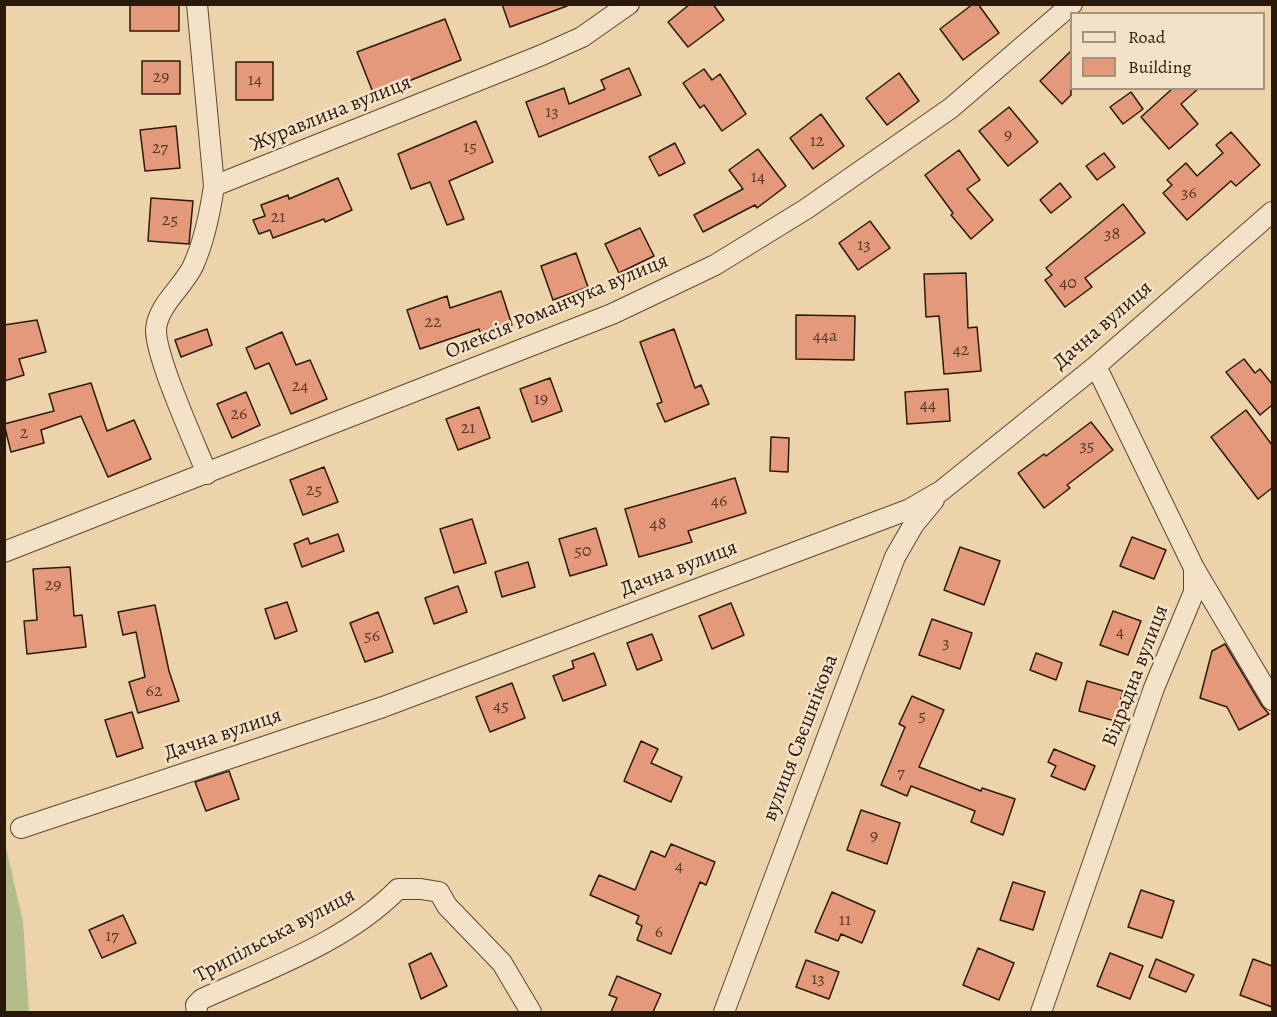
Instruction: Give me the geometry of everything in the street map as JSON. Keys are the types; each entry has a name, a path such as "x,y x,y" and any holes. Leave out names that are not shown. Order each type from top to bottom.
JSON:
{"street":[{"path":"196,4 214,186 202,242 192,267 162,312 156,330 162,358 207,474"},
{"name":"Журавлина вулиця","path":"214,186 542,55 582,37 629,4"},
{"name":"Олексія Романчука вулиця","path":"4,552 612,314 716,265 806,209 951,108 1072,4"},
{"name":"Дачна вулиця","path":"21,828 383,707 772,559 873,525 910,509 941,491 1096,366 1272,212"},
{"path":"1096,366 1194,568 1272,700"},
{"name":"вулиця Свєшнікова","path":"724,1012 895,557 914,524 941,491"},
{"name":"Відрадна вулиця","path":"1041,1012 1155,688 1194,592 1194,568"},
{"name":"Трипільська вулиця","path":"197,1012 196,1005 202,999 323,943 380,908 398,889 421,889 439,892 447,906 502,963 531,1012"}],"green space":[{"path":"4,838 23,922 29,1012 5,1012"}],"building":[{"path":"130,4 179,4 179,31 130,31"},
{"path":"502,4 566,4 567,6 510,27"},
{"path":"690,4 713,4 724,20 688,47 668,22"},
{"path":"973,4 978,4 999,33 963,60 940,29"},
{"path":"445,19 461,60 374,95 357,52"},
{"path":"1070,52 1071,95 1062,104 1040,81"},
{"path":"142,61 180,61 180,94 142,94"},
{"path":"236,62 273,62 273,100 236,100"},
{"path":"629,68 641,95 539,137 526,102 564,88 569,104 605,89 601,80"},
{"path":"704,69 712,80 720,74 746,114 722,131 704,105 700,108 683,83"},
{"path":"899,73 919,101 887,125 866,98"},
{"path":"1171,90 1197,90 1181,104 1198,124 1169,149 1141,117"},
{"path":"1131,92 1143,109 1123,124 1110,107"},
{"path":"1009,107 1038,142 1008,166 979,131"},
{"path":"821,114 844,146 813,169 790,138"},
{"path":"476,121 493,162 449,181 464,219 447,225 430,182 411,189 398,154"},
{"path":"176,126 180,168 145,171 140,130"},
{"path":"1231,132 1260,165 1236,186 1231,181 1187,220 1163,193 1172,185 1167,180 1186,163 1197,176 1223,153 1216,145"},
{"path":"675,143 685,163 659,176 649,157"},
{"path":"758,149 786,186 757,208 755,205 703,232 694,215 743,189 729,170"},
{"path":"959,150 980,180 967,189 993,220 971,239 951,215 953,213 925,175"},
{"path":"1104,153 1115,167 1097,180 1086,166"},
{"path":"338,178 352,210 325,222 324,219 273,238 270,230 259,234 253,220 265,216 261,205 288,195 289,199"},
{"path":"1060,183 1071,197 1051,213 1040,200"},
{"path":"151,198 193,201 189,244 148,241"},
{"path":"1123,204 1145,233 1085,278 1092,287 1065,307 1045,280 1052,275 1046,268"},
{"path":"870,221 890,248 858,270 839,243"},
{"path":"640,228 654,256 619,273 605,244"},
{"path":"576,253 588,287 553,300 541,266"},
{"path":"966,273 968,328 977,327 981,371 944,374 939,316 926,317 924,274"},
{"path":"501,291 512,325 481,335 479,329 420,349 407,310 447,296 450,308"},
{"path":"796,315 855,316 854,360 796,359"},
{"path":"37,320 46,352 19,359 24,375 4,381 4,325"},
{"path":"207,329 212,345 181,357 175,340"},
{"path":"674,329 695,388 701,385 709,404 665,422 657,404 662,402 640,342"},
{"path":"282,332 296,365 310,360 327,399 291,414 269,363 255,369 246,348"},
{"path":"1244,359 1255,373 1260,369 1272,384 1272,405 1260,415 1226,372"},
{"path":"550,378 562,411 532,422 520,389"},
{"path":"91,383 107,431 134,420 151,459 108,477 81,416 41,430 44,443 11,452 4,424 54,411 49,394"},
{"path":"948,389 950,421 907,424 905,392"},
{"path":"246,392 260,425 232,438 217,404"},
{"path":"479,407 490,438 458,450 446,419"},
{"path":"1246,410 1272,445 1272,488 1258,499 1211,437"},
{"path":"1091,422 1113,450 1067,485 1070,488 1044,508 1018,473 1044,454 1046,456"},
{"path":"771,437 789,438 788,472 770,471"},
{"path":"324,467 338,502 303,515 290,480"},
{"path":"735,478 746,513 688,531 692,542 639,557 625,509"},
{"path":"472,519 486,563 454,573 440,529"},
{"path":"596,528 607,565 570,576 559,539"},
{"path":"338,534 344,551 302,567 294,544 308,538 310,544"},
{"path":"1132,537 1166,550 1154,579 1120,566"},
{"path":"960,547 1000,561 984,605 944,590"},
{"path":"528,562 535,587 502,597 495,572"},
{"path":"70,567 74,616 82,615 86,647 27,654 24,621 37,620 33,569"},
{"path":"458,586 467,612 434,624 425,598"},
{"path":"287,602 297,631 275,639 265,609"},
{"path":"731,603 744,635 712,649 699,616"},
{"path":"155,605 169,671 179,701 138,713 129,682 145,677 136,632 123,635 118,612"},
{"path":"1113,611 1141,621 1128,655 1100,645"},
{"path":"378,612 393,652 365,662 350,623"},
{"path":"932,619 972,633 960,669 919,655"},
{"path":"652,634 662,660 637,670 627,643"},
{"path":"1225,644 1269,714 1239,730 1227,707 1200,698 1212,651"},
{"path":"594,653 606,685 563,701 553,676 574,668 572,661"},
{"path":"1036,653 1062,663 1056,680 1030,670"},
{"path":"1087,681 1123,691 1115,721 1079,711"},
{"path":"512,683 525,718 490,732 476,697"},
{"path":"912,696 944,710 919,767 981,791 982,788 1015,799 1003,835 971,822 975,811 911,786 907,796 881,785 905,727 899,724"},
{"path":"132,712 143,748 117,757 105,720"},
{"path":"641,741 658,749 651,763 682,777 671,802 624,781"},
{"path":"1054,749 1095,766 1085,790 1051,776 1056,766 1048,762"},
{"path":"229,771 239,799 206,811 195,782"},
{"path":"861,810 900,823 887,864 847,850"},
{"path":"671,844 715,862 706,885 700,882 671,954 637,940 642,926 636,923 639,916 590,895 599,875 635,890 651,851 665,857"},
{"path":"1013,882 1045,892 1033,930 1000,920"},
{"path":"1141,890 1174,901 1162,938 1128,927"},
{"path":"832,892 875,911 862,943 841,934 838,941 815,932"},
{"path":"123,915 136,943 102,958 89,930"},
{"path":"978,948 1014,963 999,1000 963,985"},
{"path":"431,953 447,986 421,999 409,964"},
{"path":"1110,953 1143,966 1130,999 1097,986"},
{"path":"1156,959 1194,975 1186,992 1149,977"},
{"path":"1253,959 1272,966 1272,1007 1240,995"},
{"path":"806,960 839,972 829,999 796,987"},
{"path":"617,976 661,994 653,1012 611,1012 617,998 609,995"}]}
